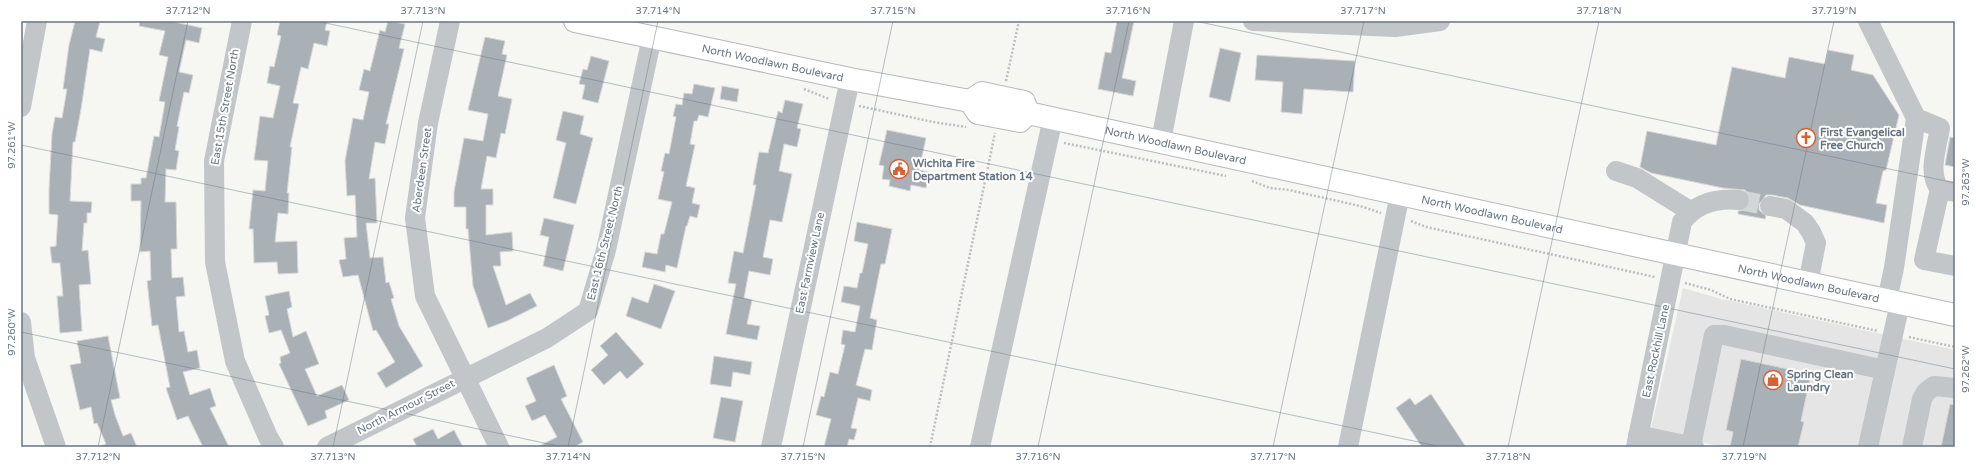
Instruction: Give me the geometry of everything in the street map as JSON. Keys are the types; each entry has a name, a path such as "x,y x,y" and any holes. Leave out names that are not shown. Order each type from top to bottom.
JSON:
{"main road":[{"name":"North Woodlawn Boulevard","path":"581,22 850,80 970,101 982,94 1024,102 1028,113 1955,315"}],"street":[{"path":"21,107 37,21"},
{"name":"East 15th Street North","path":"242,21 214,161 215,262 235,361 268,438 274,447"},
{"name":"Aberdeen Street","path":"450,21 428,123 415,218 425,296 498,447"},
{"path":"1161,142 1184,21"},
{"path":"1253,21 1395,27 1440,21"},
{"path":"1868,21 1916,118 1894,268 1893,334 1868,447"},
{"name":"East 16th Street North","path":"464,378 547,338 588,311 606,250 652,37"},
{"name":"East Farmview Lane","path":"771,447 850,80"},
{"path":"980,447 1052,118"},
{"path":"1916,118 1940,128 1934,168 1935,184 1948,191 1924,260 1955,266"},
{"path":"1616,171 1637,178 1690,211 1714,200 1739,200"},
{"path":"1348,447 1400,194"},
{"path":"1770,206 1786,209 1805,223 1811,232 1816,243 1808,283"},
{"name":"East Rockhill Lane","path":"1637,441 1682,222 1690,211"},
{"path":"21,322 25,358 56,447"},
{"path":"1637,441 1692,447 1714,335 1724,335 1789,348 1885,370"},
{"name":"North Armour Street","path":"326,447 464,378"},
{"path":"1912,447 1922,399 1926,392 1934,386 1955,388"}],"path":[{"path":"1005,88 1019,21"},
{"path":"803,88 832,100 933,122 973,128"},
{"path":"988,131 1002,133"},
{"path":"930,447 995,132"},
{"path":"1048,140 1230,177"},
{"path":"1245,180 1270,188 1289,190 1360,206 1426,227 1639,273"},
{"path":"1693,284 1730,299 1955,347"}],"shaded area":[{"path":"1683,288 1721,299 1955,350 1955,447 1726,447 1650,433"}],"building":[{"path":"75,21 100,21 96,37 105,39 102,52 90,49 75,142 73,142 70,201 92,202 91,213 87,213 87,223 84,223 82,251 88,250 91,284 79,285 82,331 60,333 57,296 63,296 60,263 52,263 50,247 56,246 58,215 49,214 49,189 52,134 55,117 62,118 67,89 63,89 69,45"},
{"path":"140,21 170,21 202,28 199,43 186,40 179,72 193,75 189,93 184,92 177,126 179,127 175,150 179,151 176,170 166,169 165,202 176,202 177,249 171,249 172,278 183,277 185,296 176,297 179,332 184,331 188,352 197,350 200,368 183,372 190,395 210,388 216,406 210,408 229,447 203,447 188,416 177,420 166,388 170,387 158,325 152,326 147,281 151,280 150,251 140,252 141,201 131,201 131,184 141,184 141,178 146,178 154,136 159,137 165,102 159,101 168,57 159,55 165,31 139,26"},
{"path":"280,21 327,21 325,30 330,31 327,46 314,43 308,69 301,67 293,103 299,104 290,147 292,147 287,193 289,193 288,214 278,213 275,242 297,241 298,273 278,274 277,262 254,263 253,229 249,229 253,190 265,191 268,161 254,160 260,116 273,118 280,86 267,83 270,66 274,67 281,36 277,35"},
{"path":"388,21 405,24 399,48 404,49 386,124 389,124 385,144 375,142 369,179 375,178 377,223 366,223 370,258 383,257 386,283 389,282 394,298 391,299 399,326 423,366 386,388 377,373 395,362 376,330 373,331 358,275 343,277 339,260 346,259 344,238 357,237 355,195 347,196 345,161 353,118 363,120 369,92 359,90 364,69 370,71 380,30 385,32"},
{"path":"1117,21 1134,21 1122,78 1136,81 1133,96 1098,89 1105,52 1111,53"},
{"path":"485,37 505,41 502,54 507,55 498,96 512,99 505,134 501,133 496,158 487,156 481,189 493,189 493,205 486,205 486,235 512,232 513,251 500,252 501,266 493,266 506,305 530,293 537,306 507,321 488,328 473,286 468,229 466,229 466,207 454,207 454,192 464,138 483,141 488,114 468,110"},
{"path":"1220,48 1241,53 1230,102 1209,97"},
{"name":"First Evangelical Free Church","path":"1828,50 1854,55 1851,70 1873,75 1899,115 1886,170 1883,171 1876,203 1887,205 1884,223 1800,205 1788,198 1772,195 1766,195 1759,204 1759,210 1766,216 1765,219 1738,214 1738,211 1744,210 1748,207 1750,201 1749,195 1745,190 1723,188 1651,173 1640,167 1647,131 1716,145 1732,67 1785,78 1789,57 1825,64"},
{"path":"1257,55 1355,61 1353,92 1304,89 1302,114 1281,112 1283,82 1255,80"},
{"path":"591,56 609,61 598,103 582,99 585,85 579,84 583,69 587,70"},
{"path":"694,84 715,88 708,117 699,115 697,121 694,121 690,144 695,145 686,186 695,188 692,203 700,205 697,218 690,216 686,226 677,268 666,265 665,272 642,267 645,252 657,254 661,234 664,234 672,202 658,199 664,172 661,171 665,153 669,154 676,117 673,116 676,104 682,105 684,93 692,94"},
{"path":"722,86 739,89 737,102 720,99"},
{"path":"785,100 803,104 797,128 801,129 797,147 784,144 779,171 792,174 782,222 770,220 763,257 773,259 770,275 749,271 744,298 752,300 747,324 760,326 757,340 726,334 736,284 728,283 734,251 743,253 756,185 753,185 759,152 768,153 778,111 782,113"},
{"path":"563,111 584,116 580,134 593,138 576,204 553,198 566,143 556,140"},
{"path":"887,130 926,138 919,170 929,172 926,188 911,185 910,191 889,186 890,180 882,179 884,166 879,165"},
{"path":"1950,137 1955,138 1955,167 1945,165"},
{"path":"544,218 574,225 563,271 543,266 549,237 540,235"},
{"path":"857,222 892,229 885,264 881,264 870,318 877,320 872,350 865,349 856,385 872,390 870,401 858,398 851,428 857,429 854,440 849,439 847,447 824,447 831,419 816,415 821,396 824,397 830,372 838,374 845,345 841,344 843,330 855,332 860,306 841,302 844,286 857,288 860,273 862,273 868,244 854,241"},
{"path":"654,284 675,291 661,329 626,316 632,297 648,303"},
{"path":"289,291 292,307 287,309 293,337 306,331 319,364 305,369 317,396 342,385 349,400 325,411 327,418 308,426 279,364 281,363 280,357 290,353 281,330 269,333 265,316 269,315 265,296"},
{"path":"616,332 644,364 627,379 620,371 604,385 591,370 608,355 600,346"},
{"path":"108,336 120,398 111,400 123,436 131,433 137,447 98,447 106,444 97,423 94,424 91,407 80,410 70,365 81,363 77,341"},
{"path":"714,356 752,362 750,375 733,372 731,387 710,384"},
{"path":"1741,359 1811,374 1801,421 1804,422 1798,447 1730,447 1733,432 1726,430"},
{"path":"554,365 567,396 561,399 583,442 574,447 537,447 557,437 545,415 532,421 525,406 536,401 526,378"},
{"path":"1431,394 1466,447 1422,447 1396,408 1410,398 1415,405"},
{"path":"721,397 743,401 735,442 713,438"},
{"path":"1950,404 1955,405 1955,447 1941,447"},
{"path":"433,429 438,439 454,430 463,447 417,447 413,439"}],"tunnel":[{"path":"1739,200 1770,206"}],"place":[{"name":"First Evangelical Free Church","path":"1806,138"},
{"name":"Wichita Fire Department Station 14","path":"899,169"},
{"name":"Spring Clean Laundry","path":"1773,380"}]}
